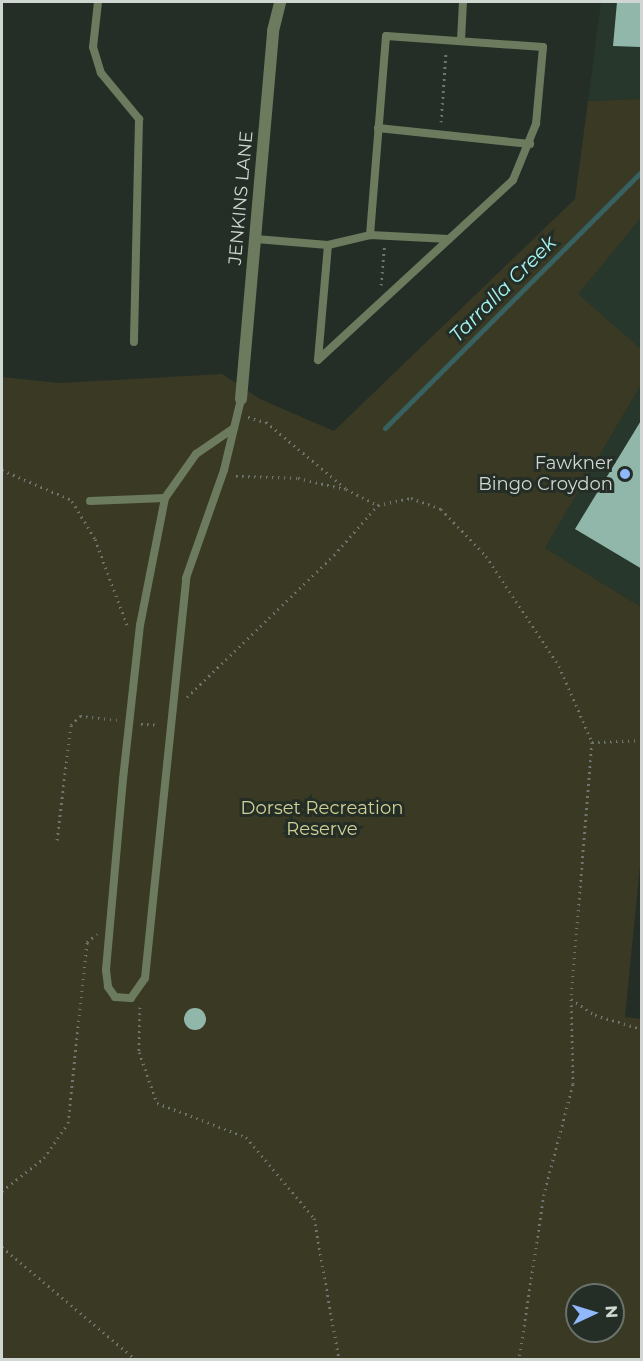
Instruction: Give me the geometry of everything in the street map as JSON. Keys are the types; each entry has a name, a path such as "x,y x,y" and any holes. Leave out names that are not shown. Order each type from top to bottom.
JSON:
{"street":[{"name":"JENKINS LANE","path":"241,399 273,31 280,2"}],"lane":[{"path":"98,2 93,47 101,73 139,119 134,342"},
{"path":"461,40 463,2"},
{"path":"328,245 318,360 513,180 530,144 543,47 386,36 370,235"},
{"path":"378,128 530,144"},
{"path":"256,239 328,245 370,235 449,239"},
{"path":"234,428 196,454 165,498 136,652 110,923 108,987 115,997 131,998 140,991 145,978 186,578 224,470 241,399"},
{"path":"90,501 165,498"}],"path":[{"path":"441,134 447,40"},
{"path":"379,303 385,236"},
{"path":"237,414 266,422 346,489 378,505"},
{"path":"2,470 72,501 95,539 136,652"},
{"path":"224,470 243,479 298,478 346,489"},
{"path":"171,709 334,555 378,505 411,498 441,509 486,556 559,666 592,742 571,999 573,1084 544,1194 519,1359"},
{"path":"57,840 75,718 102,716 129,723 170,726"},
{"path":"592,742 642,740"},
{"path":"2,1191 44,1158 68,1123 87,942 110,923"},
{"path":"140,991 139,1052 157,1103 246,1137 314,1218 339,1359"},
{"path":"571,999 595,1015 642,1029"},
{"path":"2,1247 136,1359"}],"shaded area":[{"path":"601,2 641,2 641,99 588,101"},
{"path":"641,218 641,349 577,294"},
{"path":"641,385 641,607 545,548"}],"green space":[{"name":"Dorset Recreation Reserve","path":"641,99 641,218 578,294 641,349 641,385 545,548 641,607 642,845 625,1017 642,1019 641,1359 2,1359 2,377 59,383 222,374 260,399 334,431 575,199 588,101"}],"building":[{"path":"617,2 642,2 640,47 613,46"},
{"name":"Fawkner Bingo Croydon","path":"642,419 642,569 575,529"},
{"path":"195,1008 205,1015 206,1019 199,1029 195,1030 185,1023 184,1019 191,1009"}],"waterway":[{"name":"Tarralla Creek","path":"385,428 642,171"}],"place":[{"name":"Fawkner Bingo Croydon","path":"625,474"}]}
